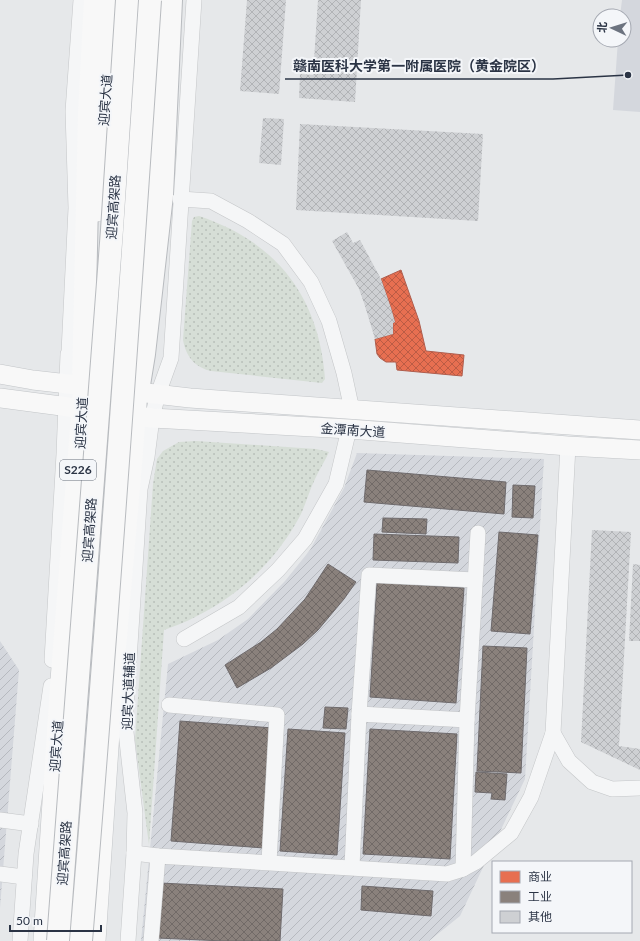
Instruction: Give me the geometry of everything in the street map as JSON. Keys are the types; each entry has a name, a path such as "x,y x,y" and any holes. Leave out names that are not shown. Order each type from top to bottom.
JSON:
{"highway":[{"path":"75,384 95,0"},
{"name":"迎宾高架路","path":"58,941 112,230 127,0"},
{"name":"迎宾高架路","path":"81,941 109,584 150,0"},
{"path":"148,392 144,354 171,197 171,0"}],"main road":[{"name":"迎宾大道","path":"43,941 59,693 79,455 73,407 75,384 88,337 112,0"},
{"path":"96,941 113,688 133,459 144,417 148,392 148,207 162,0"},
{"name":"金潭南大道","path":"0,374 190,398 640,430"},
{"name":"金潭南大道","path":"0,398 144,417 349,429 640,450"}],"street":[{"path":"75,384 76,208 73,111 81,0"},
{"path":"194,0 171,197 211,201 248,221 283,244 311,282 329,321 344,373 352,410"},
{"path":"20,941 24,877 30,824 50,696 61,518 73,407"},
{"name":"迎宾大道辅道","path":"128,941 135,813 125,723 140,489 147,457 144,417"},
{"path":"184,639 238,607 278,570 305,539 336,484 349,429"},
{"path":"134,853 158,856 447,874 463,869 476,862 510,833 532,796 553,733 568,446"},
{"path":"463,869 467,720 478,533"},
{"path":"352,867 359,714 369,575 475,580"},
{"path":"169,705 278,715 269,862"},
{"path":"359,714 467,720"},
{"path":"553,733 569,762 592,782 612,789 640,788"},
{"path":"0,820 30,824"},
{"path":"151,941 158,856"},
{"path":"0,874 24,877"}],"shaded area":[{"path":"622,0 640,0 640,112 613,110 617,48 632,48 632,8 621,8"},
{"path":"199,216 227,227 251,241 272,257 289,276 303,298 314,323 321,350 325,379 322,383 211,371 195,364 189,356 183,340 192,221 194,217"},
{"path":"196,441 316,449 329,452 313,484 300,516 291,532 269,561 243,586 213,607 193,618 164,630 149,845 135,740 153,484 157,459 163,451 179,442"},
{"path":"357,453 544,459 525,779 460,916 429,941 141,941 168,664 218,640 248,619 285,581 310,550 344,488"},
{"path":"0,641 19,670 0,908"}],"building: 商业":[{"path":"401,270 419,321 426,351 464,355 462,376 397,370 396,362 386,362 377,354 375,339 393,334 393,323 395,322 381,279"}],"building: 工业":[{"path":"367,470 506,482 504,514 364,502"},
{"path":"513,485 535,486 533,518 512,517"},
{"path":"383,518 427,519 426,534 382,532"},
{"path":"499,532 538,535 530,634 491,631"},
{"path":"374,534 459,537 458,563 373,560"},
{"path":"328,564 356,582 344,599 318,630 303,644 271,668 237,688 225,665 261,642 277,629 305,599"},
{"path":"377,582 464,588 456,703 370,697"},
{"path":"483,646 527,648 521,773 477,771"},
{"path":"325,707 348,708 346,729 323,728"},
{"path":"180,721 273,728 264,848 171,841"},
{"path":"288,729 345,733 337,855 280,851"},
{"path":"370,729 457,734 450,859 363,854"},
{"path":"476,772 507,774 505,800 491,799 492,793 475,792"},
{"path":"160,883 283,889 280,941 224,941 157,938"},
{"path":"362,886 433,891 431,916 361,910"}],"building: 其他":[{"path":"247,0 286,0 279,94 240,91"},
{"path":"318,0 361,0 355,102 299,98 300,74 313,75"},
{"path":"263,118 284,119 281,165 259,163"},
{"path":"300,124 483,134 478,221 296,210"},
{"path":"347,232 353,243 360,240 381,279 395,322 393,323 393,334 375,339 359,289 332,241"},
{"path":"592,530 631,532 619,746 640,749 640,770 581,742"},
{"path":"633,564 640,565 640,641 629,641"}],"place":[{"name":"赣南医科大学第一附属医院（黄金院区）","path":"628,75"}]}
